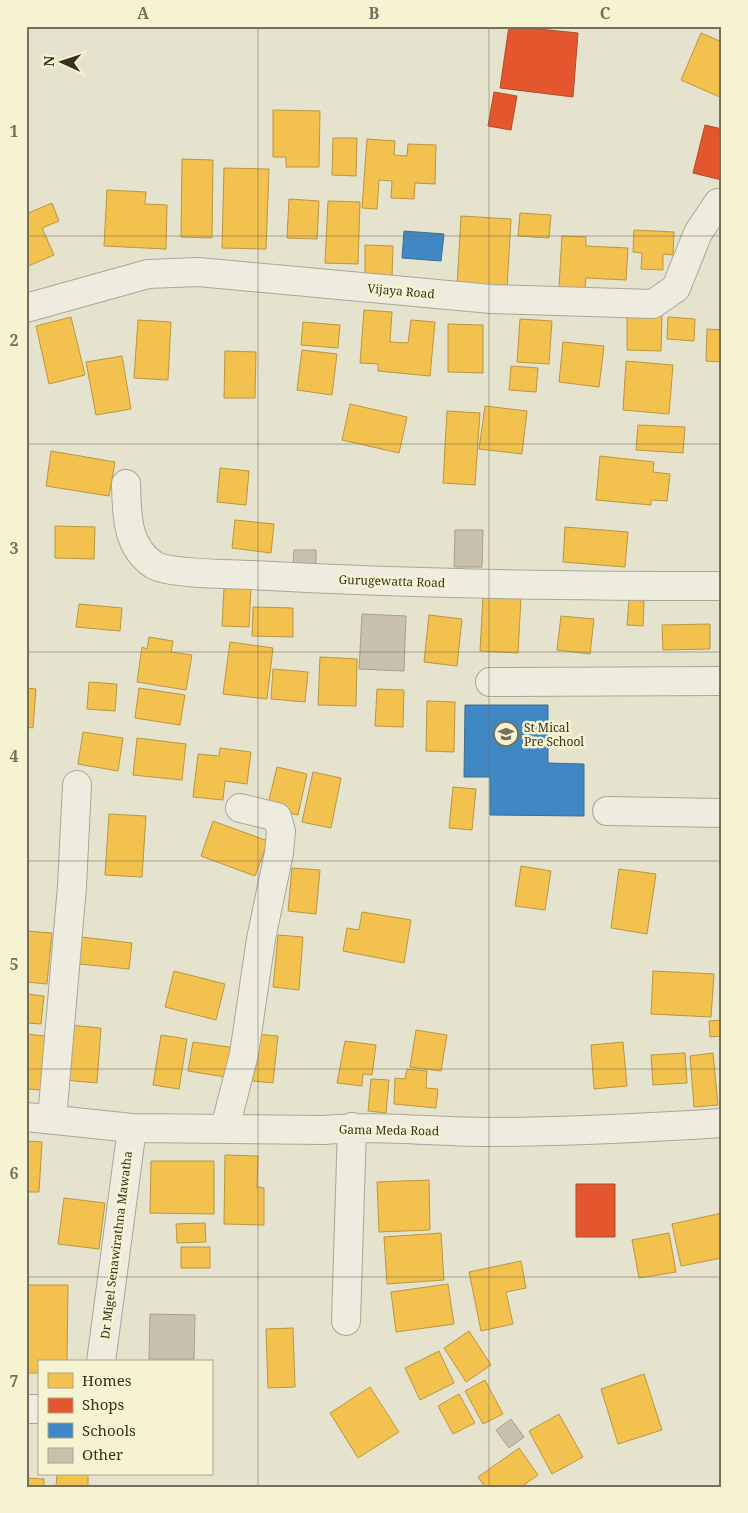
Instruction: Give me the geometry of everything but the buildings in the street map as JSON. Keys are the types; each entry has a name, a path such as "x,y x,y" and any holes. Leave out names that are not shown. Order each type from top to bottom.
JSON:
{"street":[{"name":"Vijaya Road","path":"26,308 148,274 198,272 491,299 653,304 676,288 698,233 718,204 722,203"},
{"name":"Gurugewatta Road","path":"126,484 128,527 138,552 156,566 180,570 315,578 480,584 722,586"},
{"path":"490,682 722,681"},
{"path":"39,1118 72,886 77,785"},
{"path":"225,1128 244,1054 261,939 279,853 281,831 276,817 240,808"},
{"path":"607,811 722,813"},
{"name":"Gama Meda Road","path":"39,1118 132,1128 324,1130 352,1128 485,1132 569,1132 722,1123"},
{"name":"Dr Migel Senawirathna Mawatha","path":"101,1360 132,1128"},
{"path":"346,1321 352,1128"}],"place":[{"name":"St Mical Pre School","path":"506,734"}]}
